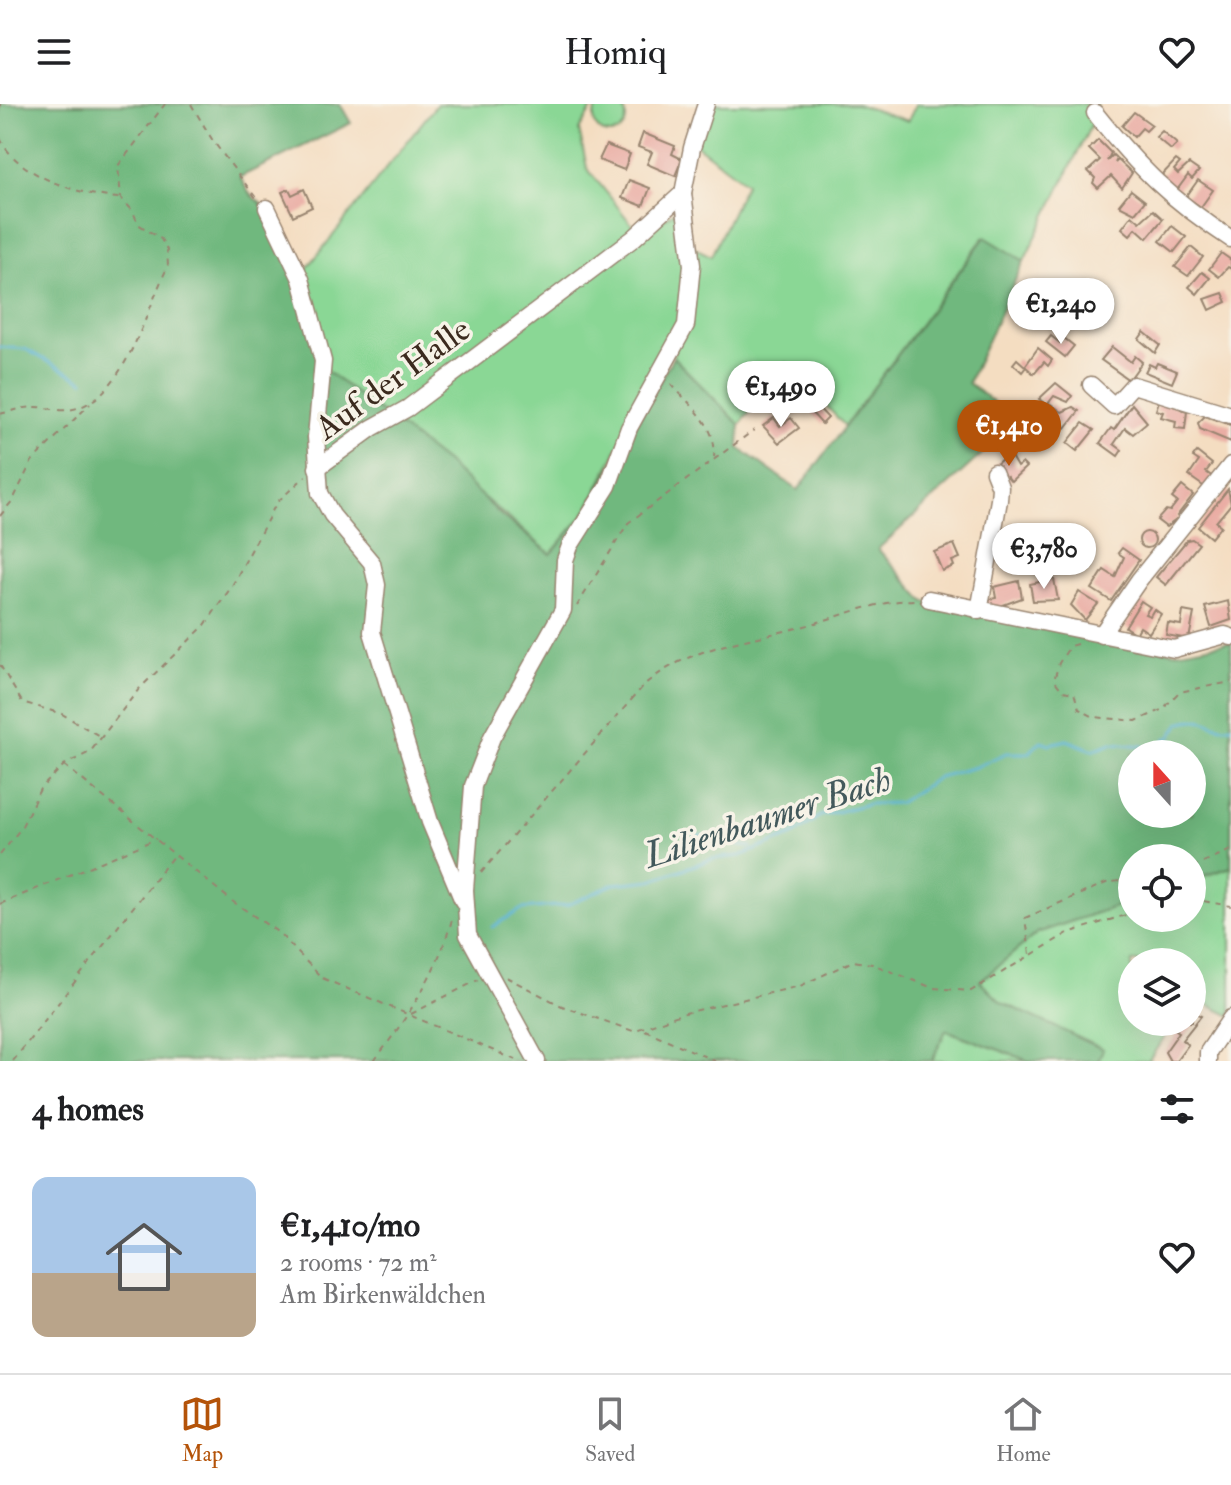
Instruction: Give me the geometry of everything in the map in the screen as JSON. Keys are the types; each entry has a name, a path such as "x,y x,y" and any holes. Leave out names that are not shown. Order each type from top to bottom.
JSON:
{"street":[{"name":"Auf der Halle","path":"461,903 473,786 492,737 563,610 565,560 570,546 608,486 629,428 686,325 692,265 683,193 692,148 706,104"},
{"path":"1095,113 1140,169 1181,206 1229,234"},
{"name":"Auf der Halle","path":"537,1061 468,935 461,903 430,822 372,632 377,585 372,563 332,515 320,493 317,468 420,399 634,238 683,193"},
{"path":"267,208 301,279 323,361 317,468"},
{"path":"1091,385 1114,406 1133,385 1231,415"},
{"path":"1094,634 1231,465"},
{"path":"979,611 999,500 1000,487 994,472"},
{"path":"929,599 1174,649 1225,635 1231,637"},
{"path":"1208,1061 1208,1052 1231,1018"}],"path":[{"path":"0,516 13,500 32,461 107,390 126,366 168,266 167,250 161,239 138,224 133,211 121,198 118,166 122,156 165,104"},
{"path":"191,104 250,193 267,208"},
{"path":"0,138 6,152 52,181 89,196 121,198"},
{"path":"671,355 670,383 689,407 703,415 715,447 714,458"},
{"path":"0,414 31,407 66,410 91,403"},
{"path":"574,610 628,523 754,430"},
{"path":"0,855 21,828 40,789 64,765 90,752 139,689 189,642 219,606 277,502 317,468"},
{"path":"374,1061 411,1014 461,903 645,684 670,664 736,640 799,628 883,601 929,599"},
{"path":"1094,634 1070,646 1059,663 1054,680 1063,691 1074,693 1079,709 1094,717 1136,721 1162,710 1179,692 1231,682"},
{"path":"0,665 22,702 62,714 103,738"},
{"path":"64,765 232,901 279,933 322,978 518,1061"},
{"path":"0,904 156,839"},
{"path":"1206,861 1231,850"},
{"path":"13,1061 175,854"},
{"path":"1030,956 1025,918 1106,883 1118,881"},
{"path":"1206,902 1231,906"},
{"path":"644,1029 681,1014 800,986 853,961 872,964 933,988 971,991 1068,933 1118,917"},
{"path":"411,1014 489,974 506,977 562,1006 616,1026 644,1029 715,1061"}],"green space":[{"path":"610,102 621,107 626,118 621,129 610,134 599,129 594,118 599,107"},
{"path":"0,104 340,104 351,123 240,177 249,193 267,209 300,279 323,368 447,463 502,516 551,554 585,514 673,357 740,425 739,448 798,490 985,237 1024,261 968,383 1018,421 878,549 924,601 1174,652 1231,642 1231,867 1206,875 1206,844 1118,844 1118,906 1037,933 980,981 1001,1002 1103,1049 1098,1061 1029,1061 946,1030 932,1061 0,1061"},
{"path":"437,104 595,104 579,130 587,168 637,231 389,418 324,370 301,276"},
{"path":"709,104 857,104 908,121 916,104 1097,104 1096,115 1024,261 984,237 845,426 786,363 740,425 673,357 693,247 711,256 746,183 695,144"},
{"path":"680,207 689,305 585,514 551,554 392,421"},
{"path":"1231,867 1231,1016 1206,1004 1206,948 1118,948 1118,1036 1165,1036 1148,1061 1098,1061 1102,1049 1000,1002 980,981 1037,933 1118,906 1118,932 1206,932 1206,875"},
{"path":"945,1030 1029,1061 932,1061"}],"building":[{"path":"1134,112 1152,125 1146,131 1142,128 1134,137 1122,126"},
{"path":"1162,131 1177,144 1171,150 1156,137"},
{"path":"643,133 675,146 672,154 682,159 675,176 647,164 652,152 638,147"},
{"path":"1098,140 1111,153 1107,161 1113,155 1117,159 1115,163 1118,160 1132,173 1122,188 1111,176 1098,188 1093,183 1095,178 1088,171 1100,160 1089,149"},
{"path":"606,145 630,154 624,170 599,160"},
{"path":"1176,160 1180,163 1174,170 1178,174 1189,164 1199,171 1192,179 1188,175 1177,190 1161,176"},
{"path":"629,180 650,188 643,206 622,198"},
{"path":"1198,180 1213,190 1201,207 1186,197"},
{"path":"289,189 292,195 304,189 312,207 293,216 282,192"},
{"path":"1131,190 1145,201 1135,213 1119,205"},
{"path":"1153,210 1163,219 1147,238 1136,228 1130,235 1122,228 1132,215 1140,222"},
{"path":"1172,226 1186,237 1174,252 1160,241"},
{"path":"1191,247 1203,257 1188,276 1175,267"},
{"path":"1221,253 1231,260 1231,269 1228,267 1219,277 1209,269"},
{"path":"1202,272 1210,278 1197,294 1189,287"},
{"path":"1223,293 1227,302 1210,310 1205,299"},
{"path":"1144,332 1160,345 1155,353 1139,339"},
{"path":"1051,336 1060,343 1064,338 1074,346 1065,357 1046,342"},
{"path":"1112,347 1131,362 1135,356 1142,362 1129,380 1101,360"},
{"path":"1038,348 1052,360 1048,366 1044,362 1034,374 1026,367 1022,372 1013,364 1017,359 1025,366"},
{"path":"1157,363 1177,371 1172,383 1145,372 1149,364 1155,367"},
{"path":"1056,383 1072,396 1068,402 1054,396 1047,405 1039,399"},
{"path":"1159,401 1187,411 1185,429 1175,428 1176,421 1161,417 1163,412 1156,410"},
{"path":"815,404 828,418 822,424 809,410"},
{"path":"1051,404 1062,412 1073,407 1079,411 1066,428 1043,415"},
{"path":"1132,404 1147,422 1133,434 1125,428 1114,444 1122,450 1118,456 1100,443 1111,428 1114,430"},
{"path":"1205,416 1231,425 1231,442 1200,429 1198,423"},
{"path":"774,418 780,426 791,418 799,428 779,443 763,426"},
{"path":"1083,423 1094,430 1077,451 1067,443"},
{"path":"1197,452 1212,464 1206,472 1214,478 1206,488 1189,476 1199,461 1193,457"},
{"path":"1009,453 1017,467 1022,463 1026,467 1011,481 1007,476 1004,479 994,466"},
{"path":"1182,486 1193,495 1177,516 1179,518 1166,527 1157,520 1177,502 1172,498"},
{"path":"1228,489 1231,504 1216,522 1221,526 1211,538 1198,527"},
{"path":"1144,532 1150,532 1155,540 1153,546 1144,548 1139,543 1139,537"},
{"path":"1192,539 1199,544 1166,585 1156,577 1187,540"},
{"path":"954,544 960,558 952,561 954,566 942,571 934,552"},
{"path":"1122,548 1139,560 1111,601 1092,589 1104,570 1115,577 1124,557 1118,553"},
{"path":"1054,579 1058,600 1033,601 1030,584"},
{"path":"1019,581 1022,598 987,611 985,600 996,598 994,587"},
{"path":"1079,592 1098,604 1085,620 1071,605"},
{"path":"1141,601 1150,607 1145,614 1150,616 1154,609 1161,614 1149,633 1140,627 1136,634 1125,627"},
{"path":"1228,601 1231,620 1211,627 1205,607"},
{"path":"1183,611 1194,613 1189,639 1166,635 1168,623 1181,625"},
{"path":"1176,1036 1185,1036 1182,1040 1188,1045 1176,1061 1170,1061 1165,1052"}],"waterway":[{"path":"0,347 25,349 84,381"},
{"name":"Lilienbaumer Bach","path":"1165,739 1171,737 1180,723 1189,720 1231,726"},
{"name":"Lilienbaumer Bach","path":"492,927 522,909 567,905 614,884 652,880 712,859 740,856 793,835 820,816 868,804 899,803 938,777 976,767 1006,753 1029,753 1041,741 1050,744 1067,740 1093,750 1118,744"},
{"path":"693,835 751,847"}]}
